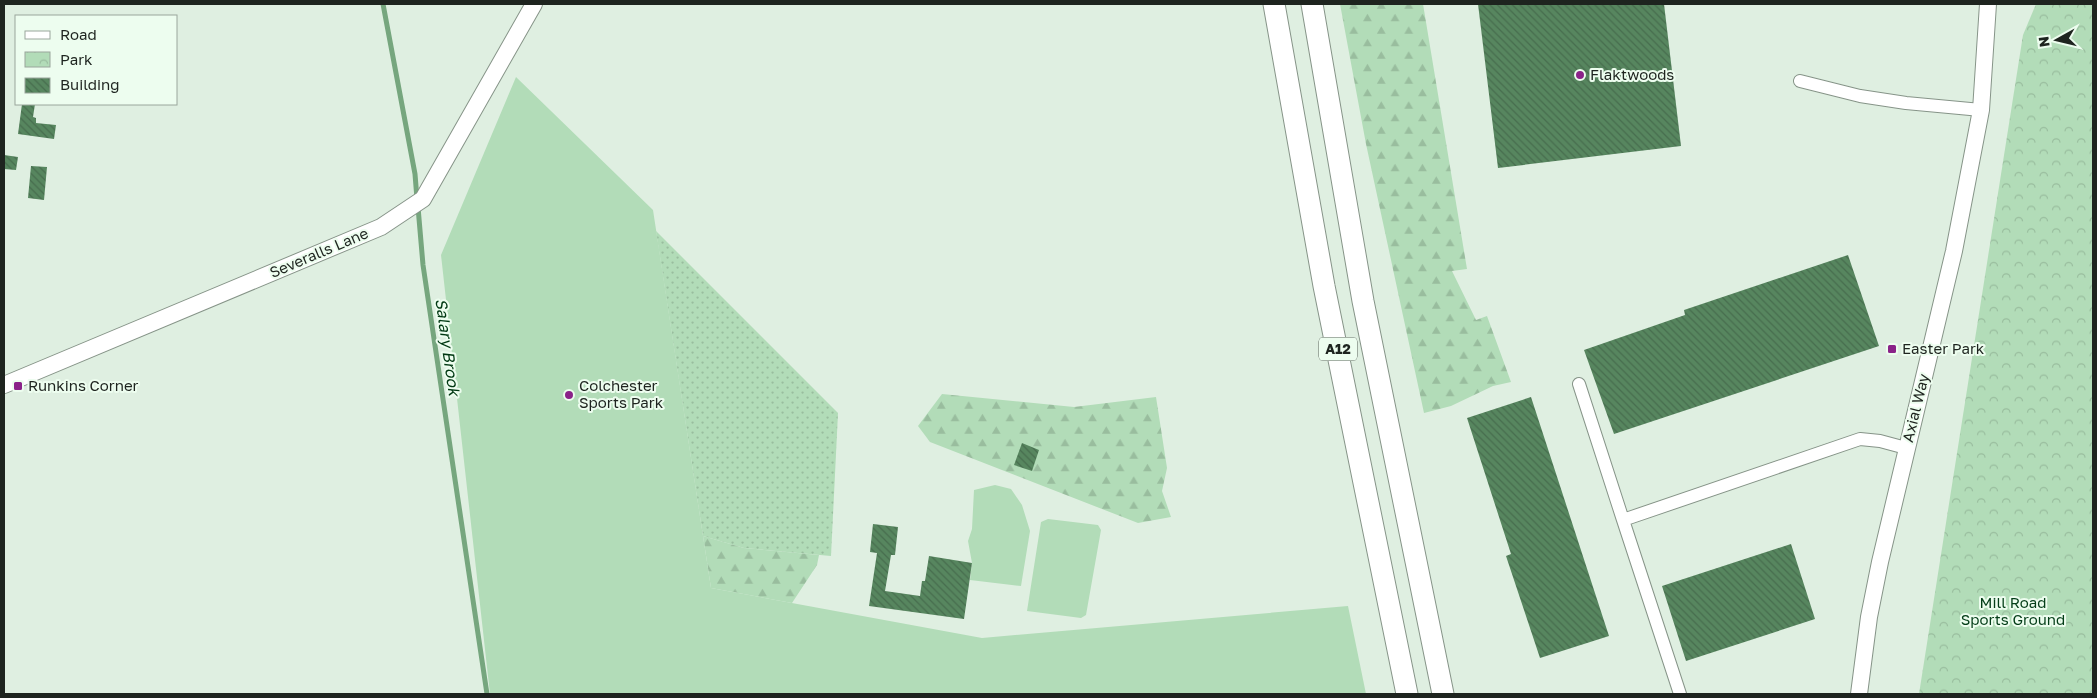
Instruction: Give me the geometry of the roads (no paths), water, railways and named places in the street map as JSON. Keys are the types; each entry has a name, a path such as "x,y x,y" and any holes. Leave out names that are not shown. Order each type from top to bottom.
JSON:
{"highway":[{"name":"A12","path":"1274,4 1324,286 1407,694"},
{"name":"A12","path":"1312,4 1363,301 1443,694"}],"street":[{"name":"Severalls Lane","path":"4,385 381,227 423,198 534,4"},
{"name":"Axial Way","path":"1859,694 1874,589 1954,251 1981,110 1988,4"},
{"path":"1800,81 1860,96 1906,103 1981,110"},
{"path":"1579,384 1680,694"},
{"path":"1624,520 1860,439 1880,441 1906,448"}],"waterway":[{"name":"Salary Brook","path":"383,4 415,174 417,199"},
{"name":"Salary Brook","path":"418,207 423,265 487,694"}],"place":[{"name":"Flaktwoods","path":"1580,75"},
{"name":"Easter Park","path":"1892,349"},
{"name":"Runkins Corner","path":"18,386"},
{"name":"Colchester Sports Park","path":"569,395"}],"park label":[{"name":"Mill Road Sports Ground","path":"2013,612"}]}
